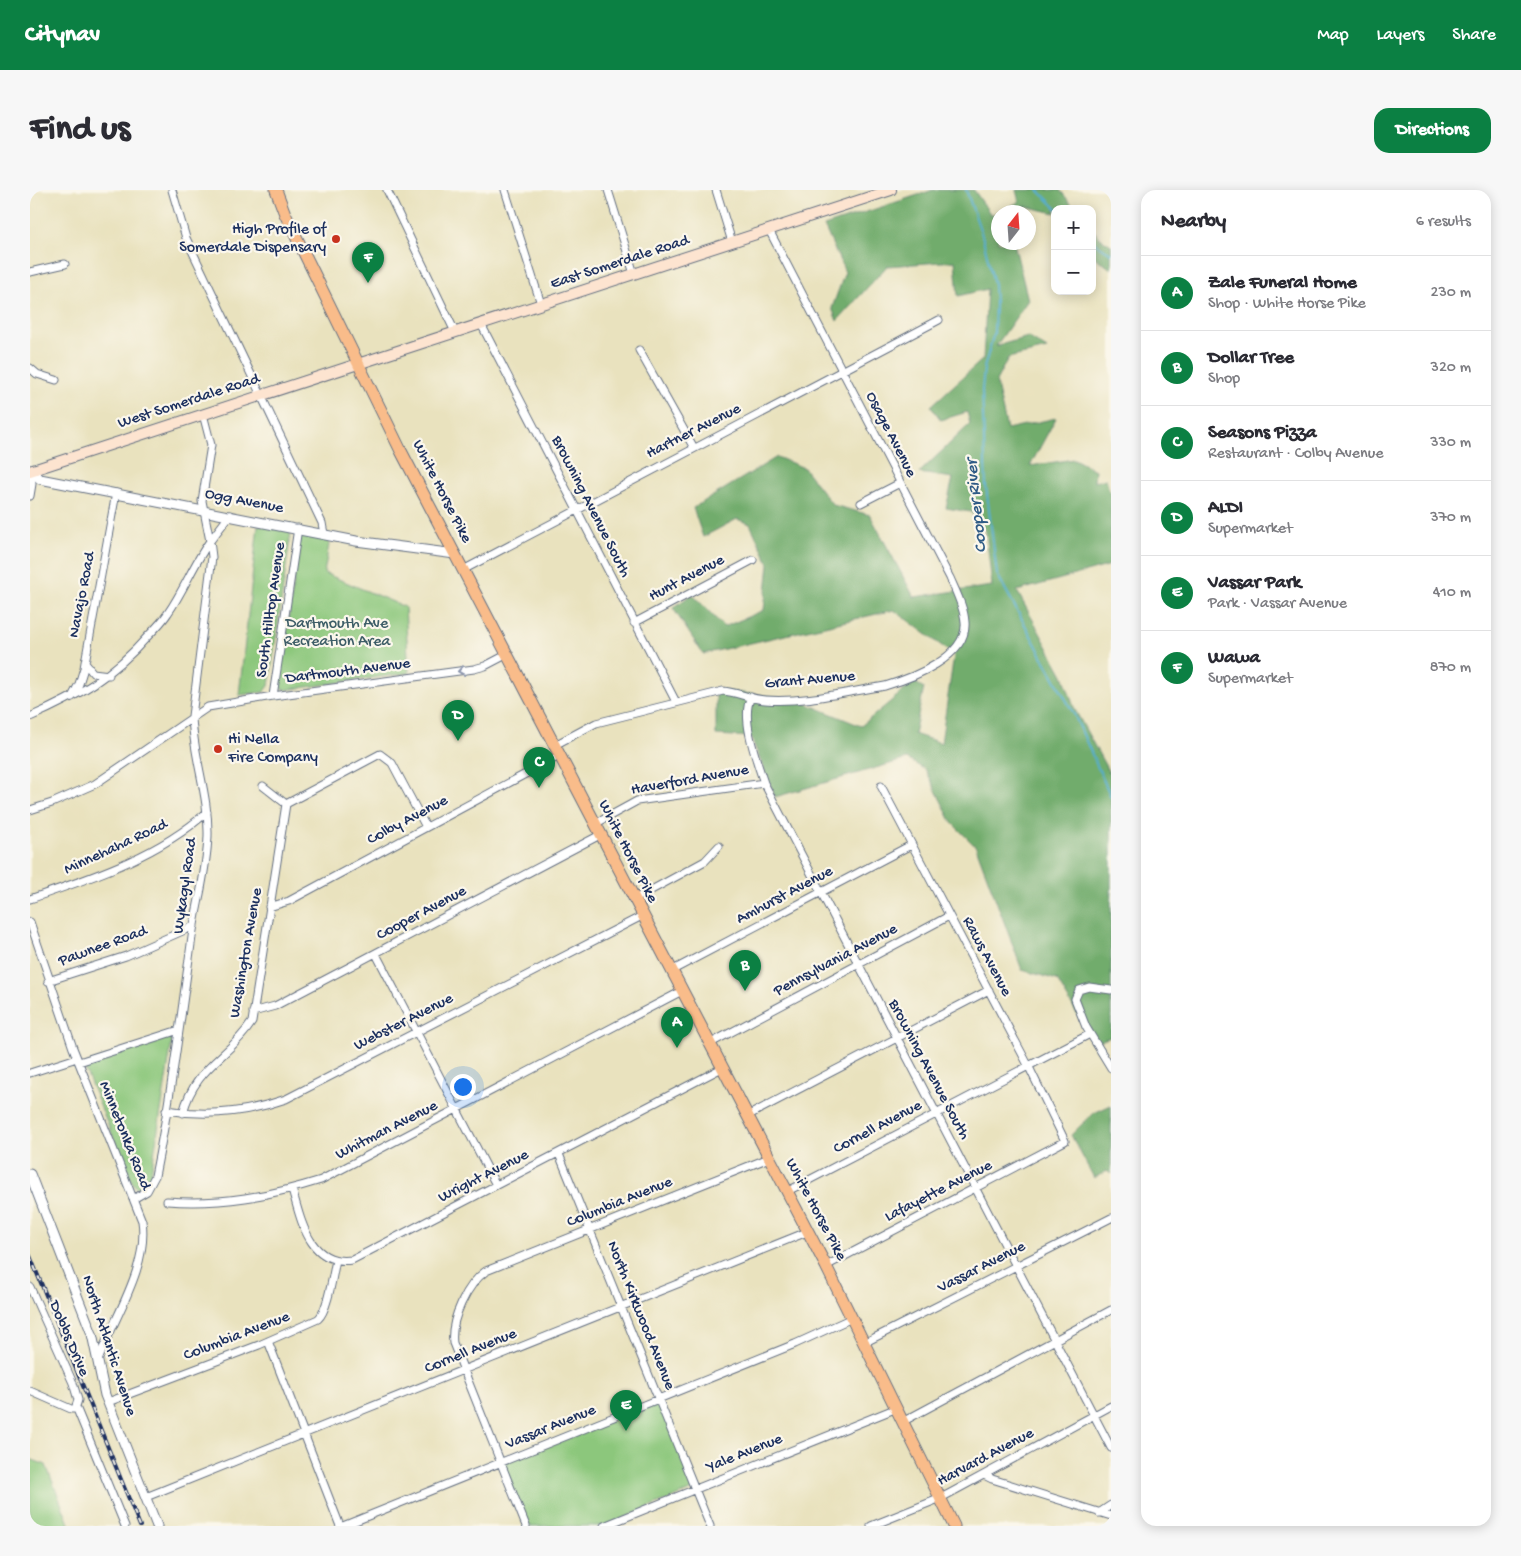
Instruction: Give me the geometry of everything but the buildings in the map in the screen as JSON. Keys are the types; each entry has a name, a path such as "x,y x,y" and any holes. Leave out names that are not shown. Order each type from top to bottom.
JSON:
{"highway":[{"name":"White Horse Pike","path":"276,190 285,214 462,570 826,1266 904,1421 954,1526"}],"main road":[{"name":"East Somerdale Road","path":"358,363 891,190"},
{"name":"West Somerdale Road","path":"31,470 358,363"}],"street":[{"path":"172,190 178,218 186,238 262,394 322,523 324,534"},
{"path":"387,190 455,332"},
{"path":"505,190 541,304"},
{"path":"608,190 634,274"},
{"path":"716,190 732,242"},
{"name":"Osage Avenue","path":"769,230 950,578 964,612 964,634 952,654"},
{"path":"30,272 65,264"},
{"name":"Hartner Avenue","path":"462,570 939,320"},
{"name":"Browning Avenue South","path":"481,324 676,702"},
{"path":"638,350 694,448"},
{"path":"30,368 37,374 56,380"},
{"path":"202,509 211,445 203,414"},
{"path":"30,496 32,484 31,470"},
{"name":"Ogg Avenue","path":"31,470 40,479 230,514 324,534 454,554"},
{"path":"861,503 900,484"},
{"name":"Navajo Road","path":"70,700 79,684 85,663 116,493"},
{"name":"Wykagyl Road","path":"135,1198 142,1195 152,1184 180,1030 194,926 204,879 208,836 206,812 193,743 192,716 212,558 202,509"},
{"path":"30,717 70,700 109,675 137,649 167,615 210,541 230,514"},
{"name":"South Hilltop Avenue","path":"273,696 298,528"},
{"name":"Hunt Avenue","path":"634,623 753,560"},
{"name":"Grant Avenue","path":"556,751 596,723 676,702 723,691 764,700 796,699 885,686 899,682 952,654"},
{"name":"Dartmouth Avenue","path":"30,810 94,784 208,707 273,696 474,669 506,655"},
{"path":"85,663 93,673 109,675"},
{"name":"Browning Avenue South","path":"751,698 746,706 755,754 764,783 1111,1448"},
{"name":"Colby Avenue","path":"269,907 288,901 426,827 556,751"},
{"path":"263,786 286,804 380,754 392,763 426,827"},
{"name":"Haverford Avenue","path":"597,829 637,801 764,783"},
{"name":"Raws Avenue","path":"881,786 1028,1065 1065,1141"},
{"name":"Washington Avenue","path":"183,1113 187,1099 202,1073 244,1034 252,1022 286,804"},
{"name":"Minnehaha Road","path":"30,899 76,883 158,847 191,826 206,812"},
{"name":"Cooper Avenue","path":"253,1012 275,1006 376,954 597,829"},
{"name":"Amhurst Avenue","path":"671,971 911,845"},
{"path":"633,900 705,861 719,846"},
{"name":"Webster Avenue","path":"166,1110 183,1113 224,1114 274,1103 642,916"},
{"name":"Pennsylvania Avenue","path":"709,1044 949,916"},
{"name":"Minnetonka Road","path":"30,922 48,981 78,1060 135,1198 142,1221 144,1248 98,1360"},
{"name":"Pawnee Road","path":"48,981 126,956 194,926"},
{"path":"376,954 496,1185"},
{"path":"1111,990 1089,987 1079,990 1074,999 1090,1034 1111,1068"},
{"path":"747,1116 989,990"},
{"name":"Whitman Avenue","path":"167,1201 217,1202 244,1199 292,1189 321,1180 682,991"},
{"path":"30,1073 180,1030"},
{"name":"Cornell Avenue","path":"786,1192 1090,1034"},
{"name":"Wright Avenue","path":"336,1260 352,1260 366,1255 496,1185 722,1068"},
{"name":"Lafayette Avenue","path":"826,1266 975,1190 1065,1141"},
{"name":"North Kirkwood Avenue","path":"559,1154 710,1526"},
{"name":"Columbia Avenue","path":"463,1370 452,1336 459,1312 477,1277 590,1229 769,1158"},
{"name":"North Atlantic Avenue","path":"30,1174 92,1334 101,1381 108,1402 158,1526"},
{"path":"292,1189 309,1241 316,1250 336,1260"},
{"name":"Vassar Avenue","path":"864,1343 1111,1218"},
{"name":"Cornell Avenue","path":"146,1497 807,1232"},
{"name":"Columbia Avenue","path":"108,1402 268,1341 322,1316 336,1260"},
{"name":"Dobbs Drive","path":"30,1286 73,1383 77,1406 125,1526"},
{"path":"904,1421 1111,1310"},
{"name":"Vassar Avenue","path":"341,1526 795,1344 852,1318"},
{"path":"92,1334 108,1336"},
{"path":"268,1341 341,1526"},
{"path":"463,1370 526,1526"},
{"path":"30,1392 71,1408 77,1406"},
{"name":"Harvard Avenue","path":"871,1526 941,1498 1111,1406"},
{"name":"Yale Avenue","path":"604,1526 897,1408"},
{"path":"984,1475 1111,1516"},
{"path":"1099,1513 1111,1505"}],"green space":[{"path":"933,190 974,190 991,215 991,250 1016,250 1028,300 996,346 1028,337 1047,349 1008,358 996,381 1007,429 1056,418 1030,466 1074,459 1095,470 1094,482 1106,479 1111,498 1111,565 1017,591 1063,675 1075,710 1111,776 1111,1037 1094,1043 1057,980 1022,970 976,847 952,823 926,770 907,759 775,797 751,737 716,735 716,690 795,699 861,726 914,682 924,688 914,734 941,743 954,655 894,610 703,654 673,608 692,594 724,627 764,610 769,564 750,524 737,519 703,537 693,508 777,457 804,468 833,505 870,515 914,597 992,586 986,532 971,512 946,508 953,478 919,473 970,424 967,412 941,420 931,406 983,359 987,289 958,296 955,261 887,266 837,321 832,308 845,272 824,226"},
{"path":"1016,190 1060,190 1072,205 1051,205 1051,212 1036,209 1036,205 1013,205 1019,202"},
{"path":"1096,234 1111,245 1111,269 1096,258"},
{"path":"258,525 291,531 269,686 264,692 239,695"},
{"name":"Dartmouth Ave Recreation Area","path":"301,533 330,539 324,573 405,607 409,673 285,690 280,687 279,682"},
{"path":"169,1035 172,1041 150,1180 142,1188 136,1187 132,1182 84,1067 90,1062"},
{"path":"1111,1105 1111,1174 1107,1171 1094,1178 1071,1135 1092,1114"},
{"path":"659,1399 695,1489 604,1526 526,1526 500,1463"},
{"path":"30,1459 46,1465 70,1526 30,1526"}],"waterway":[{"name":"Cooper River","path":"966,190 982,235 994,284 994,333 984,368 982,390 986,486 997,574 1074,714 1111,797"},
{"path":"1038,190 1053,205"},
{"path":"1096,244 1111,253"}],"railway":[{"path":"30,1256 140,1526"}],"place":[{"name":"High Profile of Somerdale Dispensary","path":"336,239"},
{"name":"Wawa","path":"368,283"},
{"name":"ALDI","path":"458,741"},
{"name":"Hi Nella Fire Company","path":"218,749"},
{"name":"Seasons Pizza","path":"539,788"},
{"name":"Dollar Tree","path":"745,991"},
{"name":"Zale Funeral Home","path":"677,1048"},
{"name":"Vassar Park","path":"626,1431"}]}
